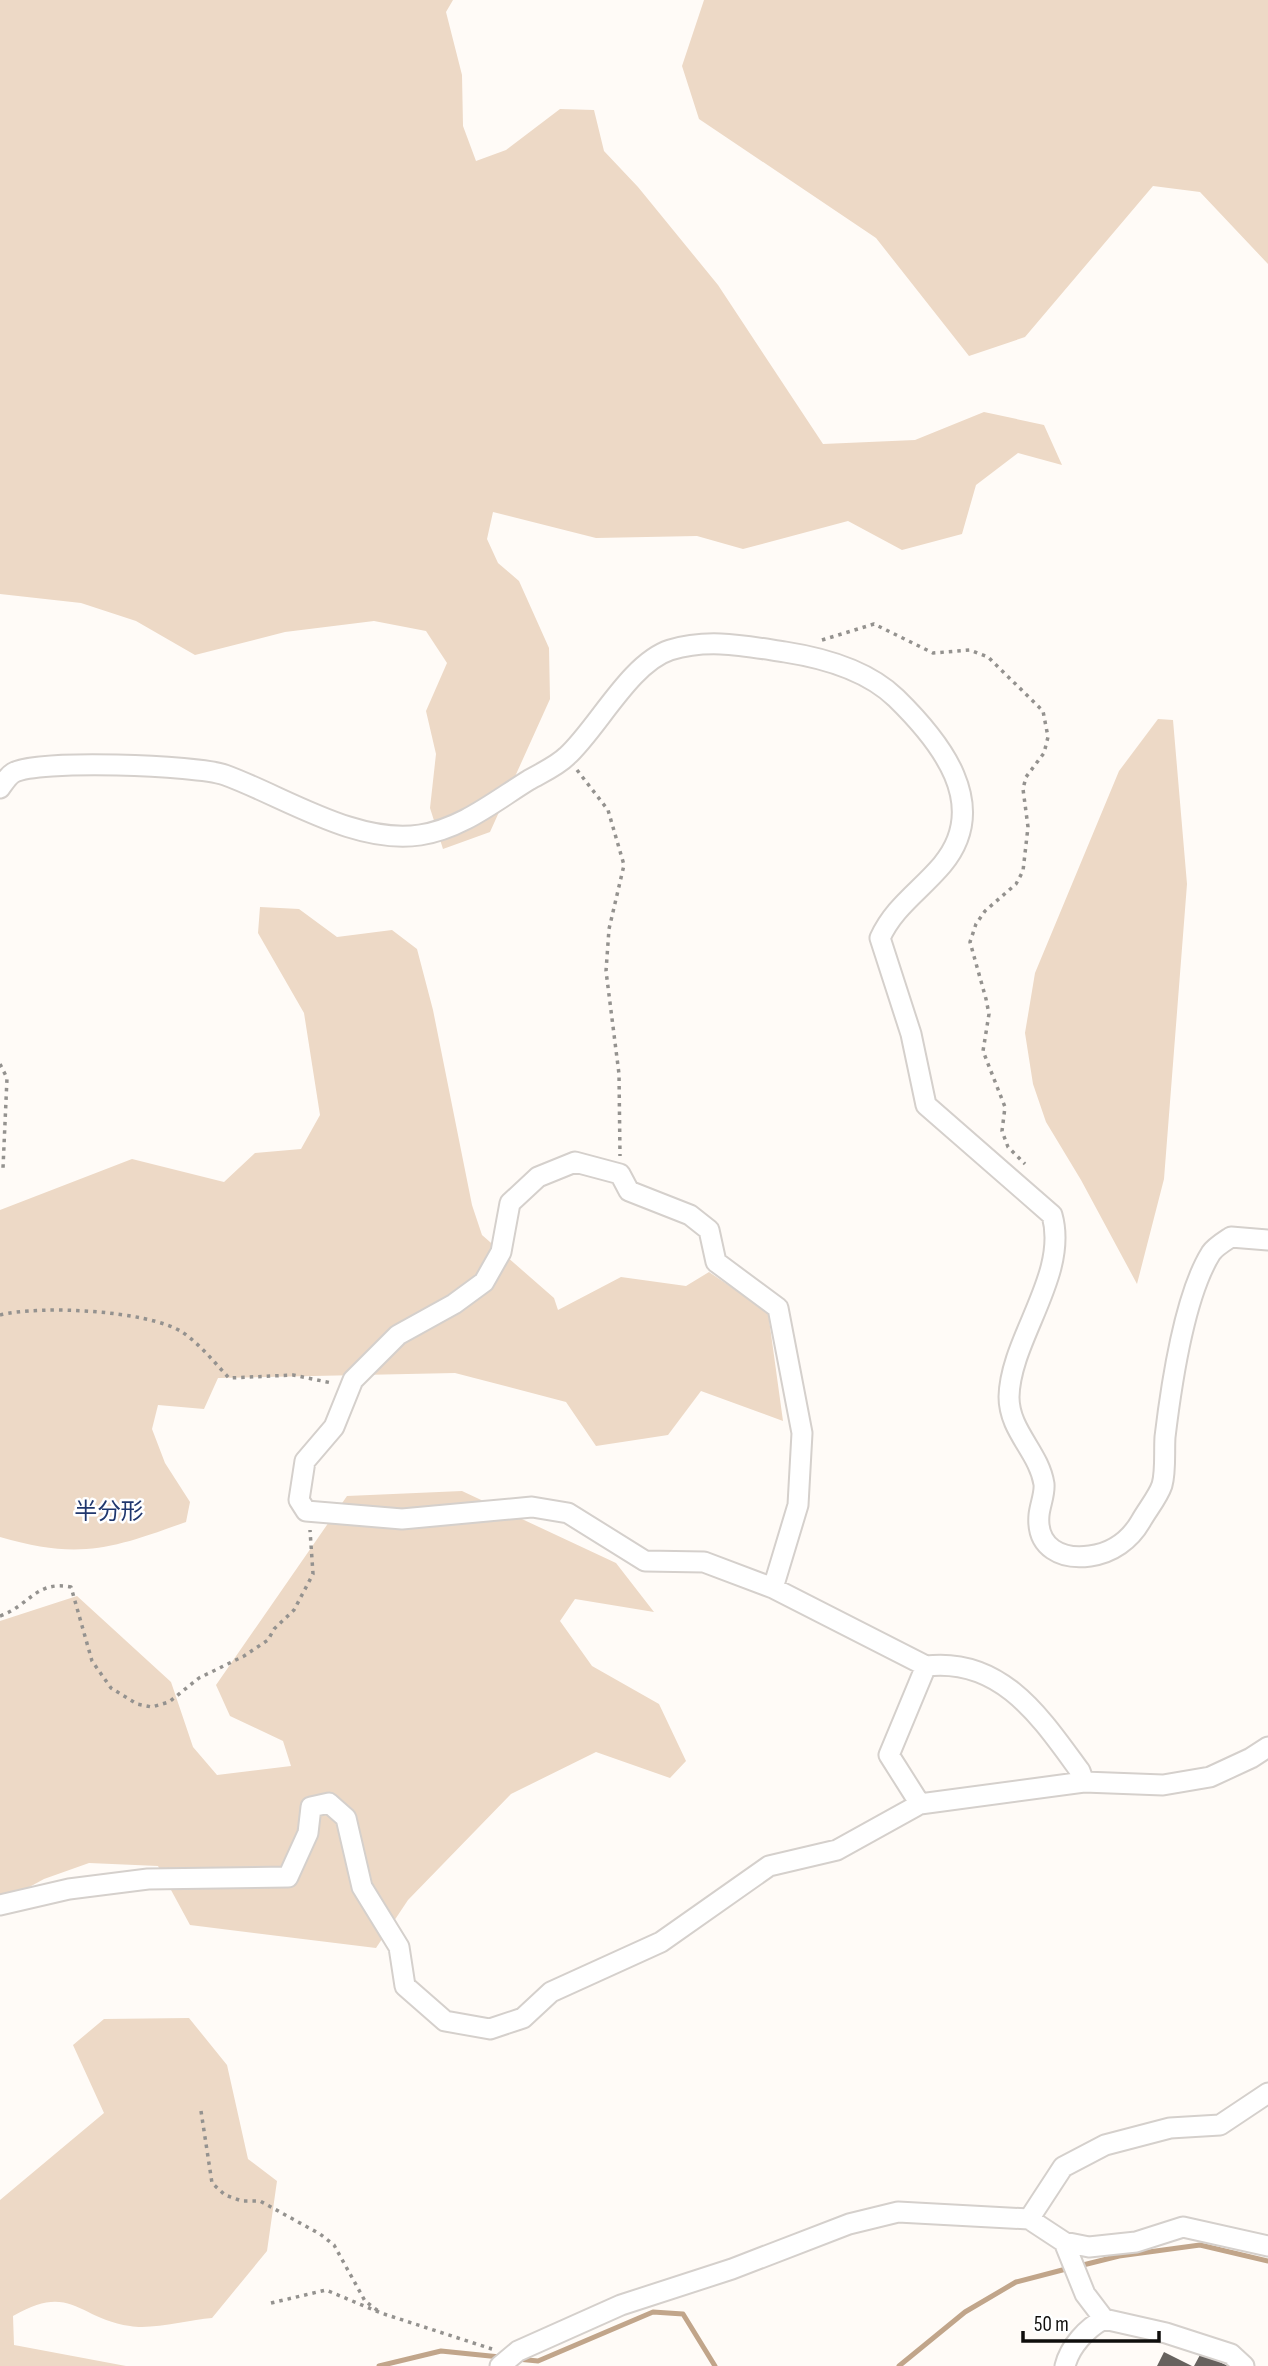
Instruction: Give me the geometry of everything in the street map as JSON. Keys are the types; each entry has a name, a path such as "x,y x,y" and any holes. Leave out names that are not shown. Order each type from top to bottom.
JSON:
{"street":[{"path":"0,788 13,773 33,768 157,766 222,774 276,799 363,830 387,835 419,836 456,825 567,757 622,689 650,662 667,651 716,642 802,655 878,681 917,719 947,758 963,800 959,834 944,863 890,917 880,938 911,1034 926,1105 1052,1214 1058,1234 1053,1259 1015,1367 1009,1397 1021,1440 1040,1466 1045,1486 1039,1514 1041,1534 1055,1553 1068,1557 1101,1554 1124,1543 1138,1526 1162,1484 1166,1436 1181,1342 1197,1283 1212,1251 1231,1237 1268,1240"},
{"path":"774,1588 798,1505 802,1433 778,1308 716,1262 709,1230 690,1215 629,1191 620,1174 575,1162 538,1177 510,1203 501,1252 484,1282 454,1304 398,1335 350,1386 334,1427 305,1461 299,1500 306,1511 402,1519 532,1507 568,1513 645,1561 705,1562 774,1588 926,1666 940,1664 987,1673 1035,1709 1080,1771 1084,1782"},
{"path":"920,1804 889,1755 926,1666"},
{"path":"0,1905 69,1889 148,1879 288,1877 308,1833 311,1807 329,1803 346,1818 362,1887 399,1947 405,1986 445,2021 490,2029 523,2018 551,1992 661,1942 769,1866 837,1850 920,1804 1084,1782 1163,1785 1210,1777 1251,1758 1268,1746"},
{"path":"1029,2219 1063,2167 1118,2141 1170,2128 1220,2125 1268,2093"},
{"path":"500,2366 518,2351 621,2305 732,2269 849,2224 898,2212 1029,2219 1064,2242 1088,2247 1136,2242 1183,2227 1268,2246"},
{"path":"1064,2242 1085,2294 1104,2319"},
{"path":"1065,2366 1068,2355 1092,2325 1104,2319 1166,2333 1231,2354 1244,2366"}],"path":[{"path":"802,655 823,639 874,624 933,653 970,650 988,657 1043,711 1048,737 1044,753 1026,777 1023,789 1028,827 1023,871 1016,884 976,924 970,942 989,1014 983,1051 1004,1107 1002,1131 1007,1147 1027,1166"},
{"path":"567,757 608,810 624,864 610,929 606,971 619,1074 620,1174"},
{"path":"0,1064 7,1079 3,1168"},
{"path":"0,1315 20,1310 82,1310 142,1320 180,1331 229,1378 293,1376 350,1386"},
{"path":"0,1616 11,1612 41,1589 55,1584 71,1587 92,1661 111,1688 137,1704 152,1707 169,1702 199,1678 244,1656 268,1640 274,1629 294,1610 313,1574 312,1541 306,1511"},
{"path":"201,2111 212,2183 225,2195 242,2201 260,2201 320,2234 334,2245 365,2301 381,2313"},
{"path":"271,2303 326,2290 381,2313 494,2350 518,2351"}],"shaded area":[{"path":"0,0 453,0 446,12 462,75 463,126 476,161 506,150 560,109 594,110 604,151 638,187 718,285 823,444 915,440 984,412 1044,425 1062,465 1018,453 976,485 962,534 902,550 848,521 743,549 697,536 596,538 493,512 487,539 498,563 519,581 549,648 550,699 490,832 443,849 430,808 436,754 426,711 447,663 426,631 374,621 285,632 195,655 136,621 81,603 0,594"},
{"path":"704,0 1268,0 1268,264 1200,192 1153,186 1025,337 969,356 876,238 699,119 682,66"},
{"path":"1158,719 1173,720 1187,884 1164,1179 1137,1284 1081,1180 1046,1122 1033,1084 1025,1033 1035,973 1119,771"},
{"path":"260,907 299,909 337,937 392,930 417,949 433,1010 472,1205 482,1235 554,1298 558,1310 621,1277 686,1286 709,1272 768,1312 783,1421 701,1391 668,1435 596,1446 566,1402 455,1373 218,1378 204,1409 158,1405 152,1429 165,1463 190,1502 186,1522 115,1545 94,1548 52,1548 0,1537 0,1210 132,1159 224,1182 255,1153 301,1149 320,1115 304,1013 258,933"},
{"path":"462,1491 616,1563 654,1612 575,1599 560,1621 592,1666 659,1704 686,1761 670,1778 596,1752 511,1794 408,1900 376,1948 190,1925 158,1866 89,1863 44,1879 0,1903 0,1621 77,1596 171,1682 193,1747 217,1775 291,1766 283,1741 230,1716 216,1685 347,1496"},
{"path":"189,2018 227,2065 248,2159 277,2181 267,2251 212,2318 139,2327 112,2322 62,2302 33,2306 13,2316 14,2345 126,2366 0,2366 0,2200 104,2113 73,2045 104,2019"}],"building":[{"path":"1164,2352 1192,2366 1157,2366"},
{"path":"1201,2353 1228,2366 1194,2366"}],"waterway":[{"path":"1079,2266 1119,2256 1200,2245 1268,2261"},
{"path":"899,2366 965,2312 1016,2282 1070,2268"},
{"path":"517,2359 538,2361 653,2312 683,2314 715,2366"},
{"path":"379,2366 441,2351 500,2357"}],"district":[{"name":"半分形","path":"109,1512"}]}
